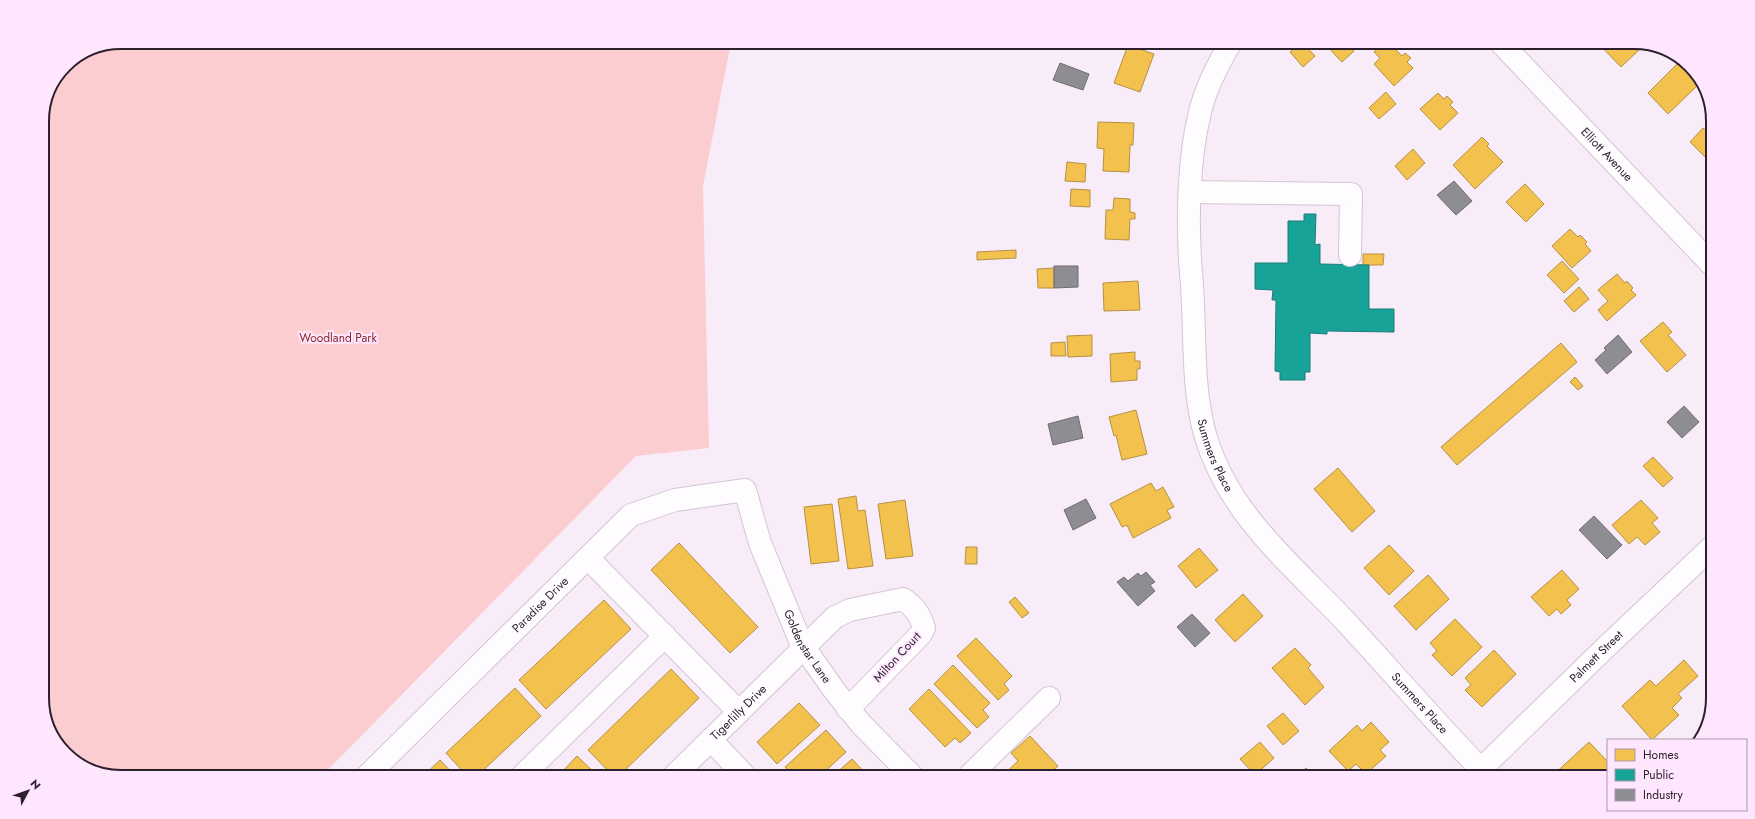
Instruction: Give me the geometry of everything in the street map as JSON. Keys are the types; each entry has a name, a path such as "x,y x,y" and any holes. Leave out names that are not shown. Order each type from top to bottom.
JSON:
{"street":[{"name":"Summers Place","path":"1228,49 1208,86 1200,112 1194,143 1190,192 1190,254 1197,398 1204,433 1226,486 1246,516 1347,622 1481,770"},
{"name":"Elliott Avenue","path":"1507,49 1706,259"},
{"path":"1190,192 1351,194 1350,255"},
{"name":"Paradise Drive","path":"373,770 631,515 675,500 745,490"},
{"name":"Goldenstar Lane","path":"745,490 760,543 782,600 804,648 848,709 906,770"},
{"name":"Palmett Street","path":"1487,770 1611,642 1706,553"},
{"path":"588,558 739,712"},
{"name":"Milton Court","path":"804,648 835,617 850,610 903,600 913,606 921,618 924,628 920,635 848,709"},
{"path":"528,770 665,636"},
{"name":"Tigerlilly Drive","path":"680,770 804,648"},
{"path":"975,770 1049,698"},
{"path":"711,740 739,770"}],"green space":[{"name":"Woodland Park","path":"116,49 730,49 703,186 709,448 636,456 328,770 116,770 94,765 77,755 64,742 54,725 49,703 49,116 51,102 61,81 70,70 81,61 94,54"}],"building: Homes":[{"path":"1127,49 1140,49 1154,54 1140,92 1114,83"},
{"path":"1294,49 1308,49 1315,56 1303,67 1290,52"},
{"path":"1330,49 1352,49 1354,51 1342,62"},
{"path":"1377,49 1395,49 1402,56 1405,53 1411,58 1407,62 1413,68 1394,86 1374,64 1380,58 1374,52"},
{"path":"1604,49 1640,49 1621,67"},
{"path":"1677,64 1685,70 1697,86 1668,114 1648,93"},
{"path":"1386,92 1396,104 1379,119 1369,108"},
{"path":"1438,93 1444,99 1447,96 1453,102 1450,105 1458,113 1440,130 1420,109"},
{"path":"1098,122 1134,123 1133,145 1130,145 1129,172 1103,171 1104,149 1097,148"},
{"path":"1703,128 1706,130 1706,158 1690,142"},
{"path":"1482,137 1489,144 1487,146 1503,162 1475,189 1453,165"},
{"path":"1413,149 1425,163 1407,180 1395,166"},
{"path":"1067,162 1086,164 1085,182 1065,181"},
{"path":"1525,184 1544,204 1526,222 1506,202"},
{"path":"1071,189 1090,190 1090,207 1070,206"},
{"path":"1114,198 1130,199 1130,212 1135,213 1135,219 1130,219 1129,240 1105,239 1106,210 1113,210"},
{"path":"1570,229 1578,237 1580,235 1587,242 1585,244 1591,251 1572,268 1552,246"},
{"path":"1016,250 1016,258 977,260 977,252"},
{"path":"1363,254 1384,254 1383,265 1363,265"},
{"path":"1562,261 1579,279 1564,293 1547,275"},
{"path":"1054,268 1054,288 1038,288 1037,269"},
{"path":"1617,274 1625,283 1627,281 1633,288 1631,290 1636,295 1607,321 1598,310 1608,301 1598,290"},
{"path":"1138,281 1140,310 1104,311 1103,283"},
{"path":"1579,287 1589,299 1574,312 1564,301"},
{"path":"1663,322 1672,332 1668,335 1686,355 1667,372 1640,341"},
{"path":"1092,335 1092,356 1068,357 1067,336"},
{"path":"1065,342 1066,356 1051,356 1051,343"},
{"path":"1561,343 1577,362 1457,465 1441,447"},
{"path":"1135,352 1135,361 1140,361 1140,369 1137,369 1137,380 1111,382 1110,354"},
{"path":"1575,377 1583,386 1578,390 1570,382"},
{"path":"1136,410 1147,454 1122,460 1116,435 1114,436 1109,417"},
{"path":"1653,457 1673,478 1663,487 1643,466"},
{"path":"1338,468 1375,511 1352,532 1314,489"},
{"path":"1151,483 1156,491 1163,487 1174,507 1167,510 1171,518 1133,538 1127,525 1122,527 1110,504"},
{"path":"856,496 858,511 865,510 873,566 848,569 838,499"},
{"path":"905,500 913,556 886,559 878,504"},
{"path":"1641,500 1658,518 1652,523 1660,532 1645,545 1637,537 1629,544 1612,525"},
{"path":"832,504 839,561 811,564 804,507"},
{"path":"679,543 758,627 730,653 651,570"},
{"path":"1389,545 1414,571 1389,595 1364,568"},
{"path":"966,547 977,547 977,564 965,564"},
{"path":"1199,548 1218,570 1196,588 1178,566"},
{"path":"1562,570 1579,589 1567,600 1571,605 1561,614 1557,609 1549,616 1531,597"},
{"path":"1428,575 1449,599 1416,630 1394,606"},
{"path":"1243,594 1263,616 1235,642 1215,620"},
{"path":"1015,597 1029,613 1022,618 1009,602"},
{"path":"604,600 631,629 546,709 519,680"},
{"path":"1455,619 1482,647 1452,676 1432,655 1437,651 1430,643"},
{"path":"976,638 1012,676 1004,684 1009,690 998,700 957,656"},
{"path":"1295,648 1311,665 1308,668 1324,687 1305,705 1272,668"},
{"path":"1494,650 1516,674 1482,707 1465,690 1471,685 1465,678"},
{"path":"1684,660 1698,676 1678,694 1682,698 1672,708 1679,715 1653,739 1651,739 1622,706 1650,680 1656,686"},
{"path":"953,665 990,703 983,710 989,717 977,728 934,684"},
{"path":"671,669 699,698 625,770 607,770 588,750"},
{"path":"515,688 541,716 483,770 462,770 446,753"},
{"path":"929,689 971,733 960,743 955,738 945,747 909,709"},
{"path":"799,703 820,725 777,764 757,742"},
{"path":"1283,713 1299,731 1283,745 1267,726"},
{"path":"1371,722 1389,742 1380,750 1386,756 1370,770 1362,770 1356,764 1347,770 1329,751 1357,725 1362,731"},
{"path":"826,730 846,752 827,770 788,770 785,767"},
{"path":"1030,736 1058,766 1054,770 1008,770 1018,761 1011,753"},
{"path":"1260,742 1274,758 1261,770 1250,770 1240,759"},
{"path":"1589,742 1607,761 1607,770 1559,770"},
{"path":"577,756 592,770 564,770"},
{"path":"852,759 862,770 840,770"},
{"path":"440,760 449,770 429,770"}],"building: Public":[{"path":"1304,214 1316,214 1315,245 1320,244 1320,264 1369,265 1369,309 1394,309 1394,332 1327,331 1327,334 1310,333 1310,372 1305,372 1305,380 1280,380 1280,372 1275,371 1276,300 1272,300 1273,290 1255,289 1255,263 1288,263 1288,221 1304,221"}],"building: Industry":[{"path":"1060,63 1089,74 1083,90 1053,80"},
{"path":"1454,181 1472,201 1456,215 1437,195"},
{"path":"1054,266 1078,266 1078,287 1054,288"},
{"path":"1618,335 1632,352 1607,374 1595,360 1606,350 1604,348"},
{"path":"1684,406 1699,422 1682,438 1667,422"},
{"path":"1078,416 1083,438 1053,445 1048,424"},
{"path":"1086,499 1096,518 1073,530 1064,510"},
{"path":"1594,516 1622,545 1607,559 1579,530"},
{"path":"1146,572 1155,582 1150,585 1155,591 1138,606 1117,582 1124,577 1128,581 1138,573 1141,576"},
{"path":"1192,614 1210,633 1195,647 1177,627"}]}
